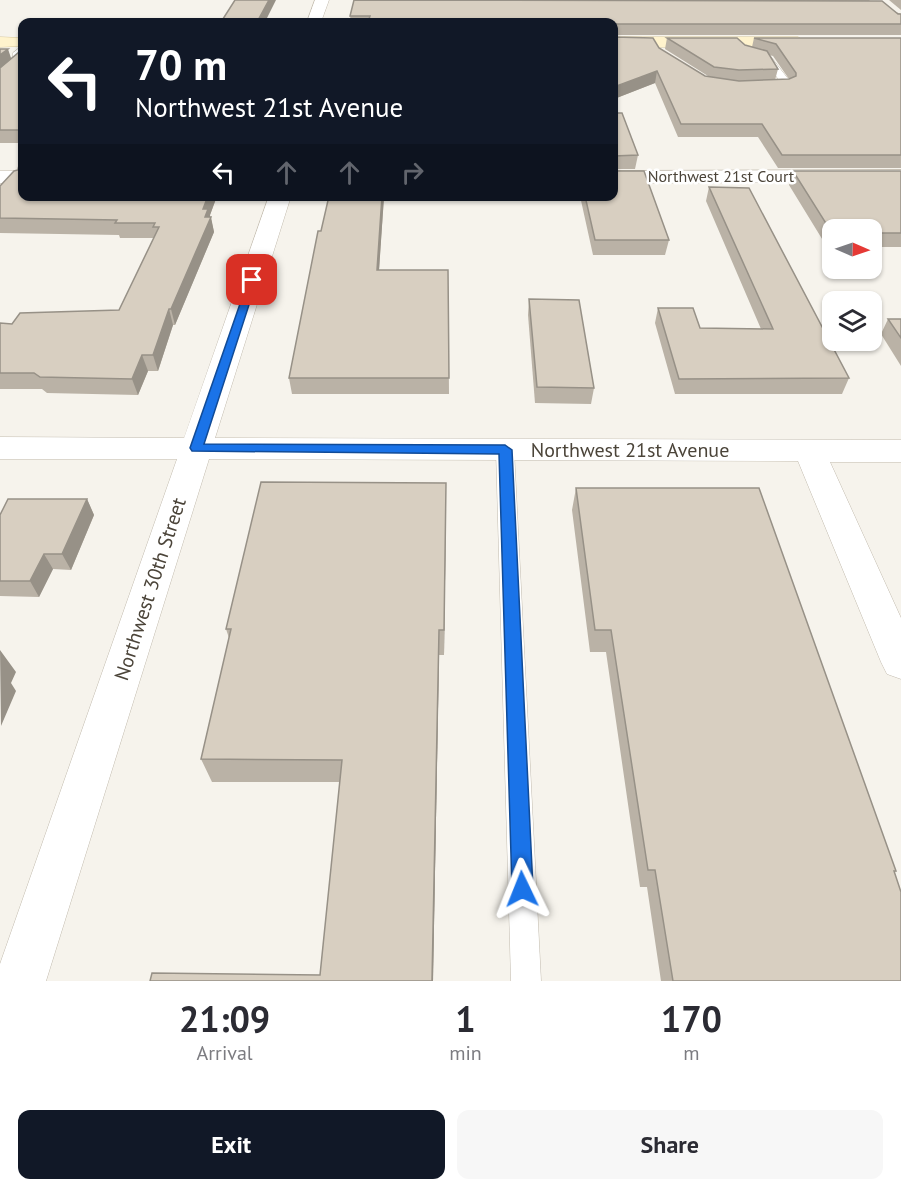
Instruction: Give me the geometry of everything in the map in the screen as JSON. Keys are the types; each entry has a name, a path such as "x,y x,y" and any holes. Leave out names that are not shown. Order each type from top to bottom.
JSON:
{"main road":[{"path":"0,42 18,42"},
{"path":"618,43 658,49 736,42 815,42"}],"street":[{"path":"315,18 322,0"},
{"name":"Northwest 21st Court","path":"618,177 901,176"},
{"path":"0,177 18,177"},
{"name":"Northwest 30th Street","path":"20,981 278,201"},
{"name":"Northwest 21st Avenue","path":"0,448 901,451"},
{"path":"809,450 901,662"}],"lane":[{"path":"736,42 746,53 768,59 786,84 783,88 760,88"},
{"path":"505,450 526,981"}],"building":[{"path":"235,0 269,0 259,18 224,18"},
{"path":"354,0 882,1 901,14 901,24 618,24 618,18 369,18 370,16 350,16"},
{"path":"618,37 653,38 659,48 705,76 739,81 789,79 796,76 776,44 754,38 901,38 901,155 782,155 762,124 681,124 657,71 618,86"},
{"path":"667,38 737,38 745,45 767,51 778,69 739,70 714,67"},
{"path":"0,49 8,49 0,55"},
{"path":"18,53 18,130 0,130 0,68"},
{"path":"618,113 622,113 638,155 618,156"},
{"path":"18,170 18,201 206,201 203,209 208,209 205,217 211,217 171,309 169,309 153,355 142,355 132,379 40,377 34,373 0,373 0,323 12,324 20,313 119,310 159,227 153,227 155,223 115,223 117,220 0,218 0,186 14,171"},
{"path":"618,171 644,171 669,240 595,240 586,201 618,201"},
{"path":"793,171 901,171 901,233 882,233 882,219 823,219"},
{"path":"709,187 749,188 822,327 822,351 835,351 849,378 679,379 658,308 693,308 700,328 773,329"},
{"path":"328,201 382,201 377,270 448,270 449,378 289,378 318,231 321,231"},
{"path":"529,299 579,300 594,388 537,387"},
{"path":"888,319 901,319 901,338"},
{"path":"261,482 446,483 444,630 439,630 432,981 150,981 152,973 320,975 342,760 201,759 231,629 226,629"},
{"path":"576,488 759,488 896,871 894,871 901,892 901,981 673,981 655,870 648,870 611,630 595,630"},
{"path":"8,499 87,499 62,554 44,554 30,581 0,581 0,515"}],"route":[{"path":"252,280 196,448 505,450 522,889"}]}
